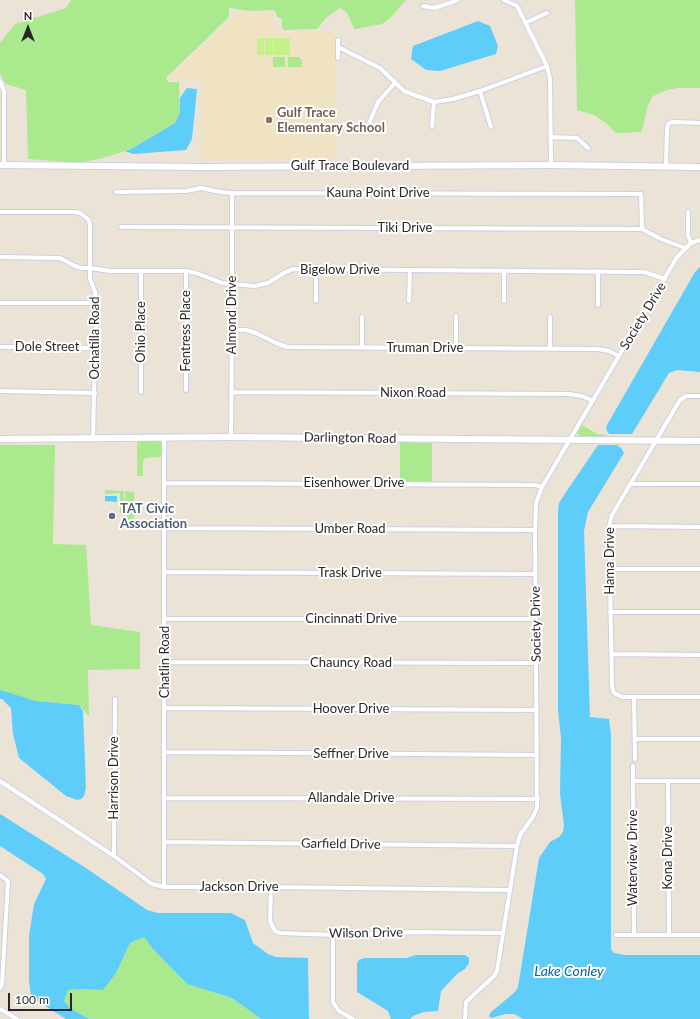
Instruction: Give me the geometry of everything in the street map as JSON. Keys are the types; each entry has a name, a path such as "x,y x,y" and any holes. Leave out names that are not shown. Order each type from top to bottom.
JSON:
{"street":[{"path":"423,6 434,8 456,0"},
{"path":"504,0 517,6 547,66 550,79 550,165"},
{"path":"525,24 547,13"},
{"path":"338,40 338,58"},
{"path":"338,47 380,68 404,91 434,102 453,99 480,91 547,66"},
{"path":"0,82 4,91 2,165"},
{"path":"368,126 378,102 396,83"},
{"path":"480,91 491,128"},
{"path":"432,126 434,102"},
{"path":"666,166 667,128 669,123 700,123"},
{"path":"551,137 577,138 588,148"},
{"name":"Gulf Trace Boulevard","path":"2,165 208,167 550,165 700,166"},
{"name":"Kauna Point Drive","path":"116,192 186,191 201,188 232,193 641,194 642,229"},
{"name":"Almond Drive","path":"230,437 232,392 232,193"},
{"name":"Ochatilla Road","path":"0,212 76,212 85,216 90,224 90,279 95,292 96,303 93,439"},
{"path":"688,212 688,235 691,243 700,240"},
{"name":"Tiki Drive","path":"121,227 642,229 661,239 685,248"},
{"name":"Society Drive","path":"465,1019 466,1002 494,976 497,971 517,846 520,835 536,813 538,799 535,574 536,503 542,487 677,257 691,243"},
{"name":"Bigelow Drive","path":"0,258 60,258 81,268 110,271 186,271 232,285 262,286 293,269 644,272 665,279"},
{"path":"316,269 316,301"},
{"path":"409,301 410,270"},
{"name":"Fentress Place","path":"186,271 186,390"},
{"path":"504,271 504,302"},
{"path":"598,271 598,305"},
{"name":"Ohio Place","path":"141,272 141,392"},
{"path":"0,303 96,303"},
{"path":"456,316 456,348"},
{"path":"362,317 362,347"},
{"path":"550,317 550,349"},
{"name":"Truman Drive","path":"232,330 251,331 276,343 287,346 550,349 598,348 604,349 619,356"},
{"name":"Dole Street","path":"0,347 95,348"},
{"path":"0,392 95,393"},
{"name":"Nixon Road","path":"232,392 569,394 582,396 593,401"},
{"name":"Hama Drive","path":"634,697 622,697 614,693 612,686 609,526 612,515 680,400 686,396 700,396"},
{"name":"Chatlin Road","path":"164,437 164,887"},
{"name":"Darlington Road","path":"0,439 230,437 700,441"},
{"name":"Eisenhower Drive","path":"165,483 535,485 542,487"},
{"path":"630,484 700,484"},
{"path":"609,526 700,527"},
{"name":"Umber Road","path":"165,528 535,530"},
{"path":"609,569 700,570"},
{"name":"Trask Drive","path":"165,572 535,574"},
{"path":"610,612 700,612"},
{"name":"Cincinnati Drive","path":"165,619 536,619"},
{"path":"611,654 700,654"},
{"name":"Chauncy Road","path":"165,662 536,663"},
{"path":"635,758 634,697 700,697"},
{"name":"Harrison Drive","path":"114,856 115,699"},
{"name":"Hoover Drive","path":"165,708 537,710"},
{"path":"635,739 700,739"},
{"name":"Seffner Drive","path":"165,752 537,755"},
{"name":"Waterview Drive","path":"633,766 634,935"},
{"name":"Jackson Drive","path":"0,781 114,856 152,884 164,887 509,890"},
{"path":"633,781 700,781"},
{"name":"Kona Drive","path":"668,781 669,935"},
{"name":"Allandale Drive","path":"165,798 538,799"},
{"name":"Garfield Drive","path":"165,842 517,846"},
{"path":"0,875 8,881 2,985 0,988"},
{"name":"Wilson Drive","path":"270,887 270,921 275,930 280,933 502,933"},
{"path":"333,934 333,1002 339,1011 353,1019"},
{"path":"616,935 700,934"},
{"path":"0,1009 17,1019"}],"shaded area":[{"name":"Gulf Trace Elementary School","path":"236,13 274,13 275,32 336,32 336,160 201,159 202,80 168,80"}],"green space":[{"path":"71,0 406,0 390,18 382,24 355,30 347,13 340,8 326,18 317,29 284,30 282,28 282,19 277,17 274,10 250,11 229,8 229,17 166,78 168,82 179,82 180,112 175,123 131,149 103,158 83,162 28,159 26,90 6,84 0,74 0,43 15,24 66,8"},
{"path":"575,0 700,0 700,88 678,88 667,90 653,96 648,105 641,132 616,133 606,123 594,115 577,110"},
{"path":"264,38 264,55 257,55 257,39"},
{"path":"265,38 273,38 273,55 265,55"},
{"path":"274,38 282,38 282,55 274,55"},
{"path":"290,38 290,55 282,55 282,39"},
{"path":"273,57 285,57 285,67 273,67"},
{"path":"288,57 300,57 300,59 302,59 302,67 288,67"},
{"path":"582,425 597,434 607,435 605,437 579,437 577,433"},
{"path":"139,440 160,440 162,443 161,457 145,458 143,461 143,476 137,476 137,444"},
{"path":"400,442 432,443 432,482 400,481"},
{"path":"0,445 55,445 53,544 86,545 91,625 140,632 140,669 88,670 89,716 79,705 36,701 0,691"},
{"path":"105,490 124,491 124,507 121,513 120,493 105,494"},
{"path":"125,491 134,492 134,502 132,505 125,507"},
{"path":"131,510 134,512 133,521 127,522 126,511"},
{"path":"144,936 153,949 187,984 232,998 261,1019 89,1019 70,1008 64,1001 68,990 84,989 116,973 130,943"}],"water":[{"path":"478,21 490,26 498,46 496,54 440,71 426,70 411,59 413,46"},
{"path":"187,88 197,89 192,139 186,150 133,154 125,151 175,123 180,112 180,98"},
{"path":"700,267 700,372 677,370 669,373 632,434 609,434 606,429 607,425 695,272"},
{"name":"Lake Conley","path":"598,445 617,445 624,453 588,512 584,531 590,717 609,719 611,734 611,949 614,953 625,955 700,955 700,1019 523,1019 514,1014 506,1014 491,1018 489,1016 491,1012 515,992 518,987 539,858 550,842 559,837 563,832 564,825 560,794 561,738 558,710 558,511 559,503"},
{"path":"105,496 117,496 117,502 105,501"},
{"path":"0,690 36,701 79,705 83,711 86,788 84,796 81,799 77,800 66,796 19,758 13,734 11,708 2,699 0,699"},
{"path":"0,814 86,868 147,910 158,913 231,913 245,920 253,943 268,954 276,957 308,958 309,1019 261,1019 232,998 187,984 153,949 144,937 130,943 116,973 103,990 68,990 64,1001 70,1008 89,1019 66,1019 31,997 29,980 29,936 34,904 46,879 43,874 0,846"},
{"path":"416,955 465,955 469,958 469,963 465,969 457,974 441,991 438,1011 424,1012 413,1016 410,1019 391,1019 388,1011 357,992 357,963 359,960 364,958 406,958"}],"place":[{"name":"Gulf Trace Elementary School","path":"269,120"},
{"name":"TAT Civic Association","path":"112,516"}]}
